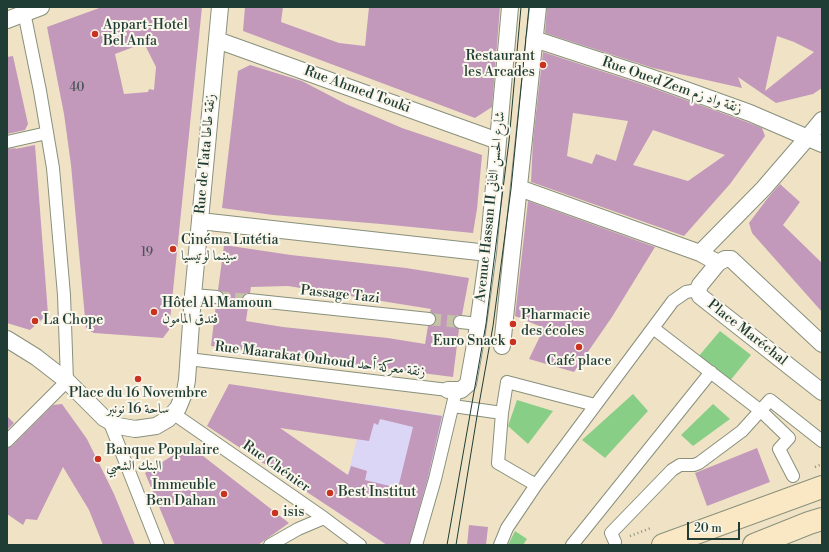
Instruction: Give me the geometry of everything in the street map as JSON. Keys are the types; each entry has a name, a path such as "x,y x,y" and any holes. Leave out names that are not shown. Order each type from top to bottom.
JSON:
{"main road":[{"path":"664,545 822,487"},
{"path":"754,545 822,519"}],"street":[{"path":"7,20 23,10 41,7"},
{"name":"Rue de Tata زنقة طاطا","path":"110,423 135,429 163,423 174,414 182,401 185,391 220,7"},
{"name":"Avenue Hassan II شارع الحسن الثاني","path":"452,390 465,388 468,384 479,324 488,253 510,7"},
{"name":"Avenue Hassan II شارع الحسن الثاني","path":"502,346 538,7"},
{"path":"7,441 67,381 64,295 52,168 40,91 23,10"},
{"name":"Rue Oued Zem زنقة واد زم","path":"534,39 647,76 750,113 815,141"},
{"name":"Rue Ahmed Touki","path":"217,40 498,141"},
{"path":"700,253 764,188 815,141 822,120"},
{"path":"7,142 47,133"},
{"path":"519,188 700,253 718,263 725,259 731,258 822,344"},
{"path":"200,220 488,253"},
{"name":"Place Maréchal","path":"718,263 700,285 698,290 700,296 822,392"},
{"path":"500,545 507,528 536,485 676,297 686,292 698,290"},
{"path":"193,295 217,297"},
{"name":"Passage Tazi","path":"249,300 429,319"},
{"path":"460,322 479,324"},
{"path":"652,328 761,410 789,438 779,449 793,476"},
{"path":"7,339 36,357 67,381 110,423 158,545"},
{"name":"Rue Maarakat Ouhoud زنقة معركة أحد","path":"188,359 452,390"},
{"path":"572,545 711,372"},
{"path":"536,485 498,463 502,413 507,382 595,405"},
{"path":"416,545 436,479 453,406 452,390"},
{"path":"615,542 611,533 672,470 680,465 694,465 699,463 742,431 770,400 822,441"},
{"path":"453,406 502,413"},
{"name":"Rue Chénier","path":"174,414 324,518 360,545"},
{"path":"270,545 298,529 324,518"}],"shaded area":[{"path":"366,404 445,416 411,545 387,545 338,513"}],"green space":[{"path":"720,331 751,355 729,382 698,357"},
{"path":"633,394 648,411 605,458 582,440"},
{"path":"517,400 553,411 528,444 508,426"},
{"path":"713,404 730,419 693,446 681,435"},
{"path":"515,531 527,539 523,545 508,545"}],"building":[{"path":"102,7 202,7 169,330 163,338 94,333 86,329 71,165 64,114 47,27","holes":["144,43 156,67 154,90 149,89 148,92 124,94 115,54"]},
{"path":"245,7 283,7 281,22 339,43 365,46 369,7 500,7 492,107 475,118 243,31"},
{"path":"547,7 822,7 822,88 813,94 776,103 738,77 742,88 653,68 545,33","holes":["777,36 794,42 814,52 765,91"]},
{"path":"543,52 644,85 747,122 762,128 765,136 730,184 684,236 531,182 533,140","holes":["573,113 628,121 616,161 596,154 592,164 567,156","653,130 725,155 688,181 633,165"]},
{"path":"13,56 28,124 25,130 7,134 7,57"},
{"path":"250,65 302,81 346,104 402,128 482,155 477,209 473,233 273,215 222,208 238,71"},
{"path":"35,145 48,314 30,330 7,323 7,149"},
{"path":"780,184 800,202 783,225 822,263 822,312 752,233 749,223"},
{"path":"528,201 655,247 612,317 574,372 529,359 544,328 515,316"},
{"path":"224,245 291,255 406,268 469,278 462,315 457,315 453,321 453,325 459,329 453,377 211,346 216,304 221,304 224,298 224,293 218,290","holes":["288,286 431,309 430,312 436,316 436,320 432,326 428,326 425,344 388,338 283,327 246,321 248,307 242,303 242,299 246,293 250,293 251,287"]},
{"path":"229,384 442,416 428,477 409,545 387,545 207,426","holes":["380,419 413,427 398,488 365,480 367,471 351,466 348,475 280,428 369,441 374,423 378,425"]},
{"path":"62,404 87,439 114,494 135,545 103,545 89,510 63,467 37,520 26,519 23,525 7,514 7,448 12,446 53,405"},
{"path":"7,416 14,423 7,430"},
{"name":"Immeuble Ben Dahan","path":"189,445 289,523 258,545 175,545 145,473"},
{"path":"757,448 770,482 707,506 695,473"},
{"path":"469,525 488,527 486,545 467,545"}],"tunnel":[{"path":"217,297 249,300"},
{"path":"429,319 460,322"}],"tram line":[{"path":"447,545 486,324 509,141 521,7"},
{"path":"456,545 493,326 511,189 529,7"}],"place":[{"name":"Appart-Hotel Bel Anfa","path":"95,34"},
{"name":"Restaurant les Arcades","path":"543,65"},
{"name":"Cinéma Lutétia سينما لوتيسيا","path":"173,249"},
{"name":"Hôtel Al Mamoun فندق المامون","path":"154,312"},
{"name":"La Chope","path":"35,321"},
{"name":"Pharmacie des écoles","path":"513,324"},
{"name":"Euro Snack","path":"513,342"},
{"name":"Café place","path":"579,347"},
{"name":"Place du 16 Novembre ساحة 16 نونبر","path":"138,379"},
{"name":"Banque Populaire البنك الشعبي","path":"98,459"},
{"name":"Best Institut","path":"330,493"},
{"name":"Immeuble Ben Dahan","path":"224,494"},
{"name":"isis","path":"275,513"}]}
